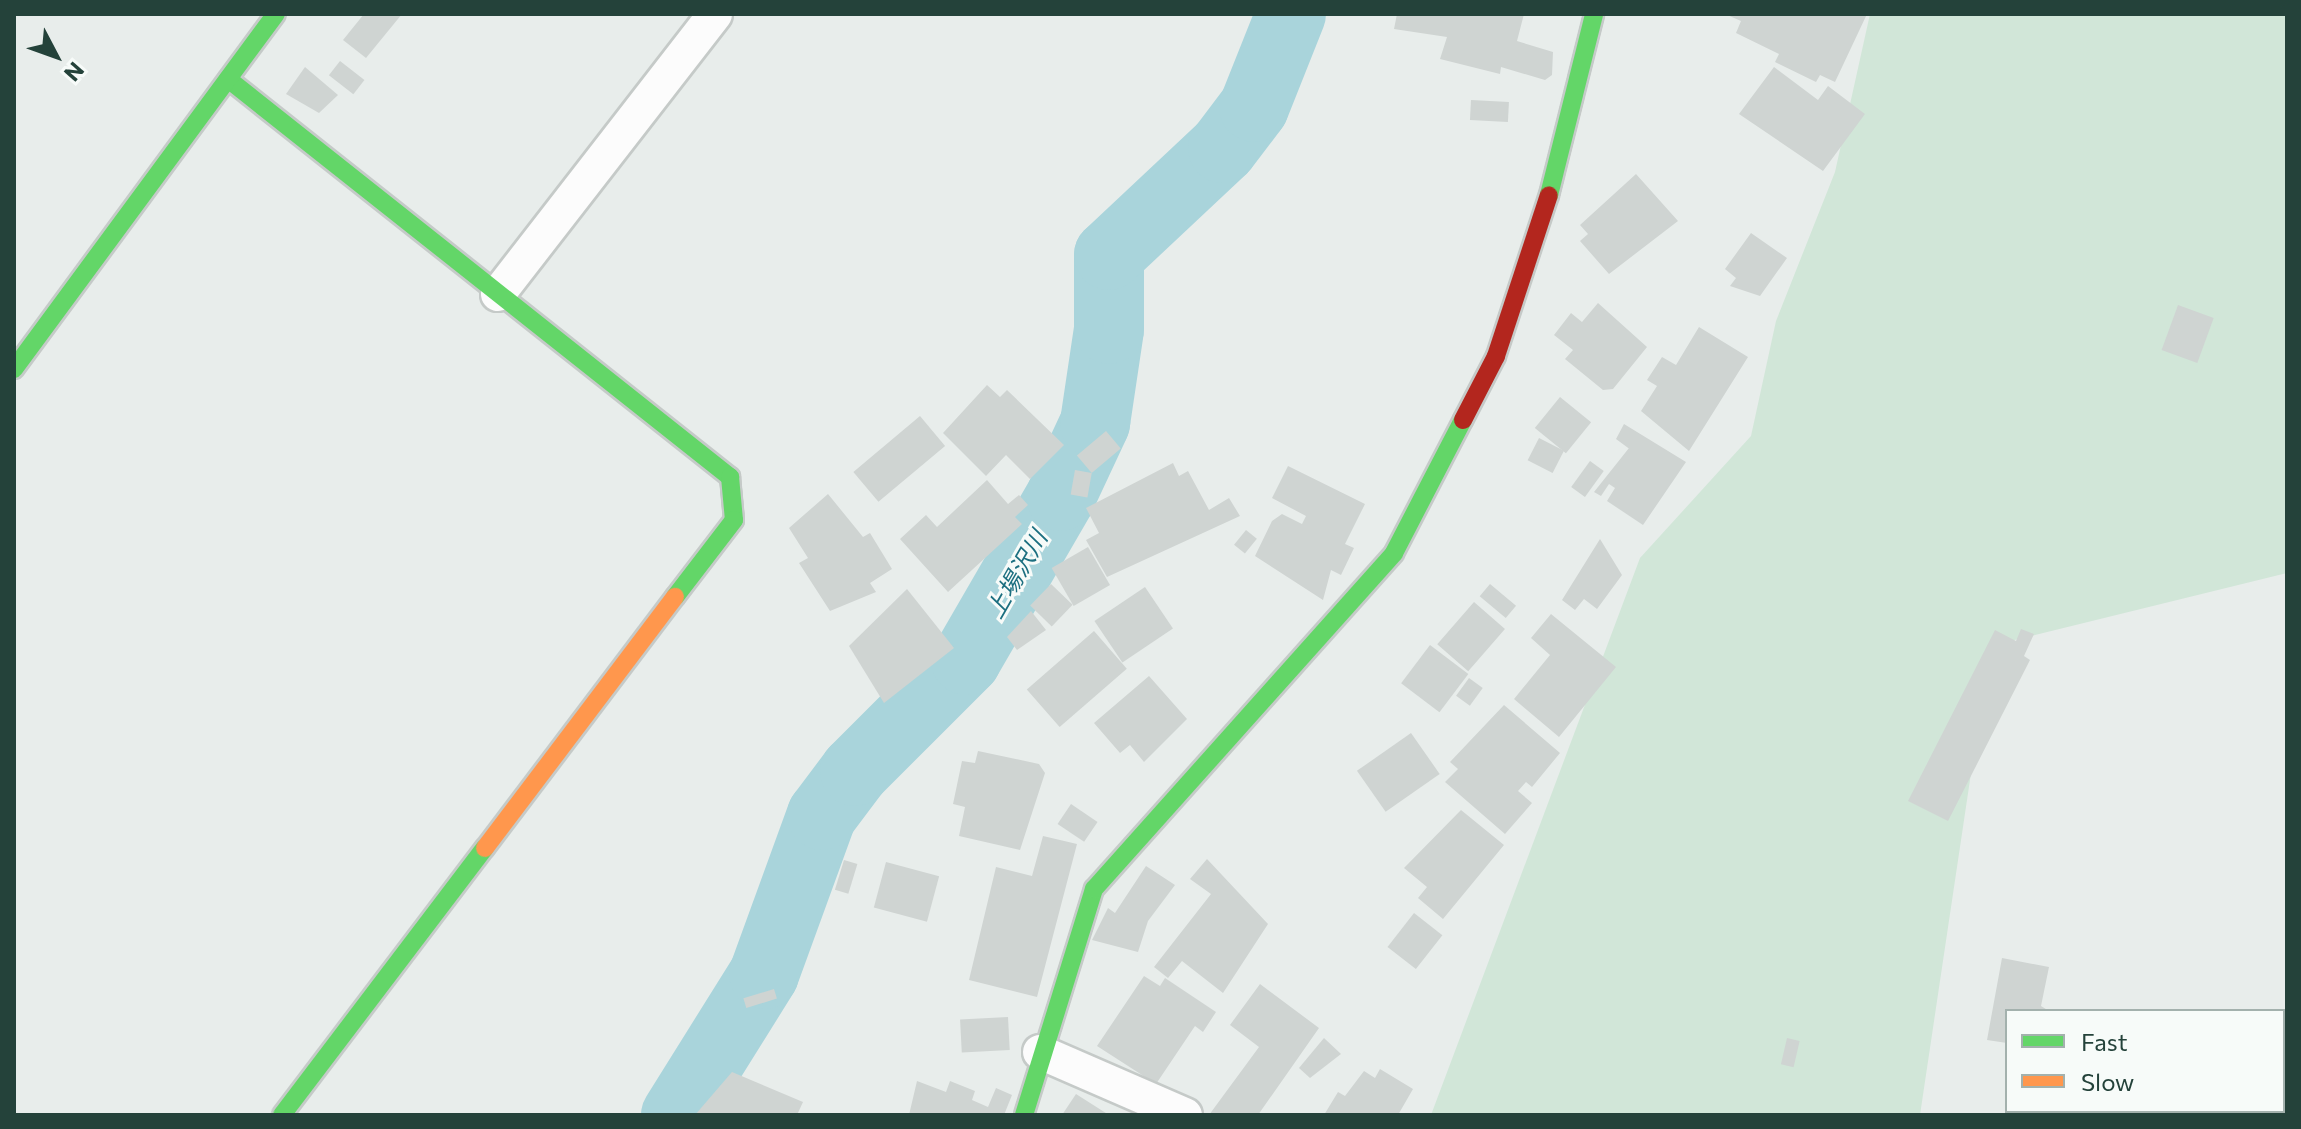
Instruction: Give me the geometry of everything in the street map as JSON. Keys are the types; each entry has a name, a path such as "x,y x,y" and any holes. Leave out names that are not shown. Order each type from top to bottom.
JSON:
{"street":[{"path":"14,369 276,14"},
{"path":"498,294 715,14"},
{"path":"1024,1115 1040,1052 1094,889 1394,553 1496,356 1547,203 1594,14"},
{"path":"228,79 730,477 734,520 282,1115"},
{"path":"1040,1052 1185,1115"}],"green space":[{"path":"1870,14 2287,14 2287,573 1990,646 1920,1115 1431,1115 1640,558 1751,436 1776,321 1835,172"}],"building":[{"path":"364,14 402,14 366,58 343,40"},
{"path":"1397,14 1524,14 1517,41 1553,52 1552,75 1545,80 1501,67 1500,74 1440,59 1447,37 1394,29"},
{"path":"1725,14 1867,14 1835,82 1820,75 1816,82 1775,62 1779,54 1736,33 1741,21"},
{"path":"340,61 364,80 353,94 329,75"},
{"path":"305,67 338,95 319,113 286,94"},
{"path":"1774,67 1818,100 1828,86 1865,114 1823,171 1739,114"},
{"path":"1471,100 1509,102 1508,122 1470,120"},
{"path":"1636,174 1678,221 1609,274 1580,241 1588,234 1580,225"},
{"path":"1751,233 1787,258 1760,296 1730,286 1736,278 1725,269"},
{"path":"1598,303 1647,347 1613,389 1603,390 1565,359 1573,350 1554,335 1571,313 1582,322"},
{"path":"2178,305 2214,318 2197,363 2162,350"},
{"path":"1699,327 1748,357 1689,451 1641,411 1657,386 1647,380 1662,357 1676,365"},
{"path":"987,385 1000,397 1007,390 1064,445 1030,479 1006,455 986,476 943,433"},
{"path":"1560,397 1591,422 1566,453 1535,428"},
{"path":"920,416 945,446 878,502 853,472"},
{"path":"1624,424 1686,462 1643,525 1607,501 1615,488 1609,484 1601,496 1594,492 1629,448 1616,439"},
{"path":"1106,431 1121,449 1092,473 1077,455"},
{"path":"1539,438 1564,451 1553,473 1528,460"},
{"path":"1590,461 1604,471 1585,497 1571,487"},
{"path":"1173,463 1179,476 1188,471 1209,510 1229,498 1240,516 1107,577 1086,540 1099,533 1086,508"},
{"path":"1288,466 1365,504 1345,544 1354,548 1341,575 1331,570 1323,600 1255,556 1272,521 1282,514 1302,524 1306,516 1272,498"},
{"path":"1075,470 1092,473 1087,498 1071,495"},
{"path":"987,480 1008,504 1019,495 1028,505 1015,517 1022,524 948,592 900,539 926,515 937,527"},
{"path":"828,494 863,537 870,533 892,569 870,583 876,592 830,611 799,563 808,558 789,528"},
{"path":"1246,530 1257,539 1245,554 1234,545"},
{"path":"1600,539 1622,575 1597,609 1584,599 1575,610 1562,600"},
{"path":"1088,547 1110,585 1074,606 1052,568"},
{"path":"1051,584 1073,605 1052,626 1030,606"},
{"path":"1490,584 1516,606 1506,618 1480,596"},
{"path":"1145,587 1173,628 1122,663 1094,621"},
{"path":"907,589 954,648 884,703 849,646"},
{"path":"1474,602 1505,629 1468,671 1437,644"},
{"path":"1031,611 1046,630 1017,650 1007,637"},
{"path":"1551,614 1616,667 1559,737 1514,699 1550,655 1531,638"},
{"path":"2021,629 2034,634 2024,656 2030,660 1948,821 1908,801 1995,630 2016,641"},
{"path":"1094,631 1127,669 1060,727 1027,689"},
{"path":"1430,645 1468,674 1439,712 1401,683"},
{"path":"1149,676 1187,719 1144,762 1130,745 1120,753 1094,723"},
{"path":"1469,678 1483,688 1470,706 1456,696"},
{"path":"1504,705 1560,753 1532,787 1526,782 1518,791 1532,803 1505,834 1445,782 1458,769 1450,762"},
{"path":"1411,733 1440,774 1386,812 1357,771"},
{"path":"978,751 1039,764 1045,773 1020,850 959,836 965,807 953,804 962,761 975,763"},
{"path":"1071,804 1098,822 1084,842 1058,824"},
{"path":"1461,810 1504,845 1443,919 1418,898 1427,887 1404,868"},
{"path":"1043,836 1077,844 1037,997 969,980 996,867 1032,876"},
{"path":"1207,859 1268,924 1223,993 1182,961 1168,978 1154,967 1211,894 1190,879"},
{"path":"844,860 857,864 848,894 835,890"},
{"path":"886,862 939,876 927,922 874,907"},
{"path":"1146,866 1175,885 1148,921 1138,952 1092,940 1108,908 1115,913"},
{"path":"1414,913 1442,935 1416,969 1388,947"},
{"path":"2002,958 2049,967 2041,1006 2046,1009 2005,1009 2005,1043 1987,1040"},
{"path":"1144,976 1160,986 1165,978 1216,1012 1203,1032 1195,1026 1156,1084 1097,1046"},
{"path":"1260,984 1319,1028 1258,1115 1209,1115 1259,1047 1230,1025"},
{"path":"774,989 777,999 746,1008 743,998"},
{"path":"1008,1017 1010,1050 962,1052 960,1020"},
{"path":"1324,1038 1341,1054 1310,1078 1299,1068"},
{"path":"1787,1038 1800,1041 1794,1067 1781,1064"},
{"path":"1380,1069 1413,1089 1398,1115 1324,1115 1338,1092 1345,1096 1364,1071 1375,1078"},
{"path":"732,1072 803,1102 797,1115 695,1115"},
{"path":"917,1081 946,1092 950,1081 975,1091 972,1100 988,1107 996,1088 1012,1095 1004,1115 909,1115"},
{"path":"1076,1094 1109,1115 1062,1115"}],"waterway":[{"name":"上場沢川","path":"676,1115 764,974 822,815 855,771 966,660 1061,496 1095,423 1109,329 1109,255 1223,148 1254,107 1291,14"}],"traffic: fast":[{"path":"14,369 276,14"},
{"path":"1549,195 1594,14"},
{"path":"228,79 730,477 734,520 675,597"},
{"path":"1024,1115 1094,889 1394,553 1463,420"},
{"path":"282,1115 485,848"}],"traffic: slow":[{"path":"485,848 675,597"}],"traffic: jam":[{"path":"1463,420 1496,356 1549,195"}]}
